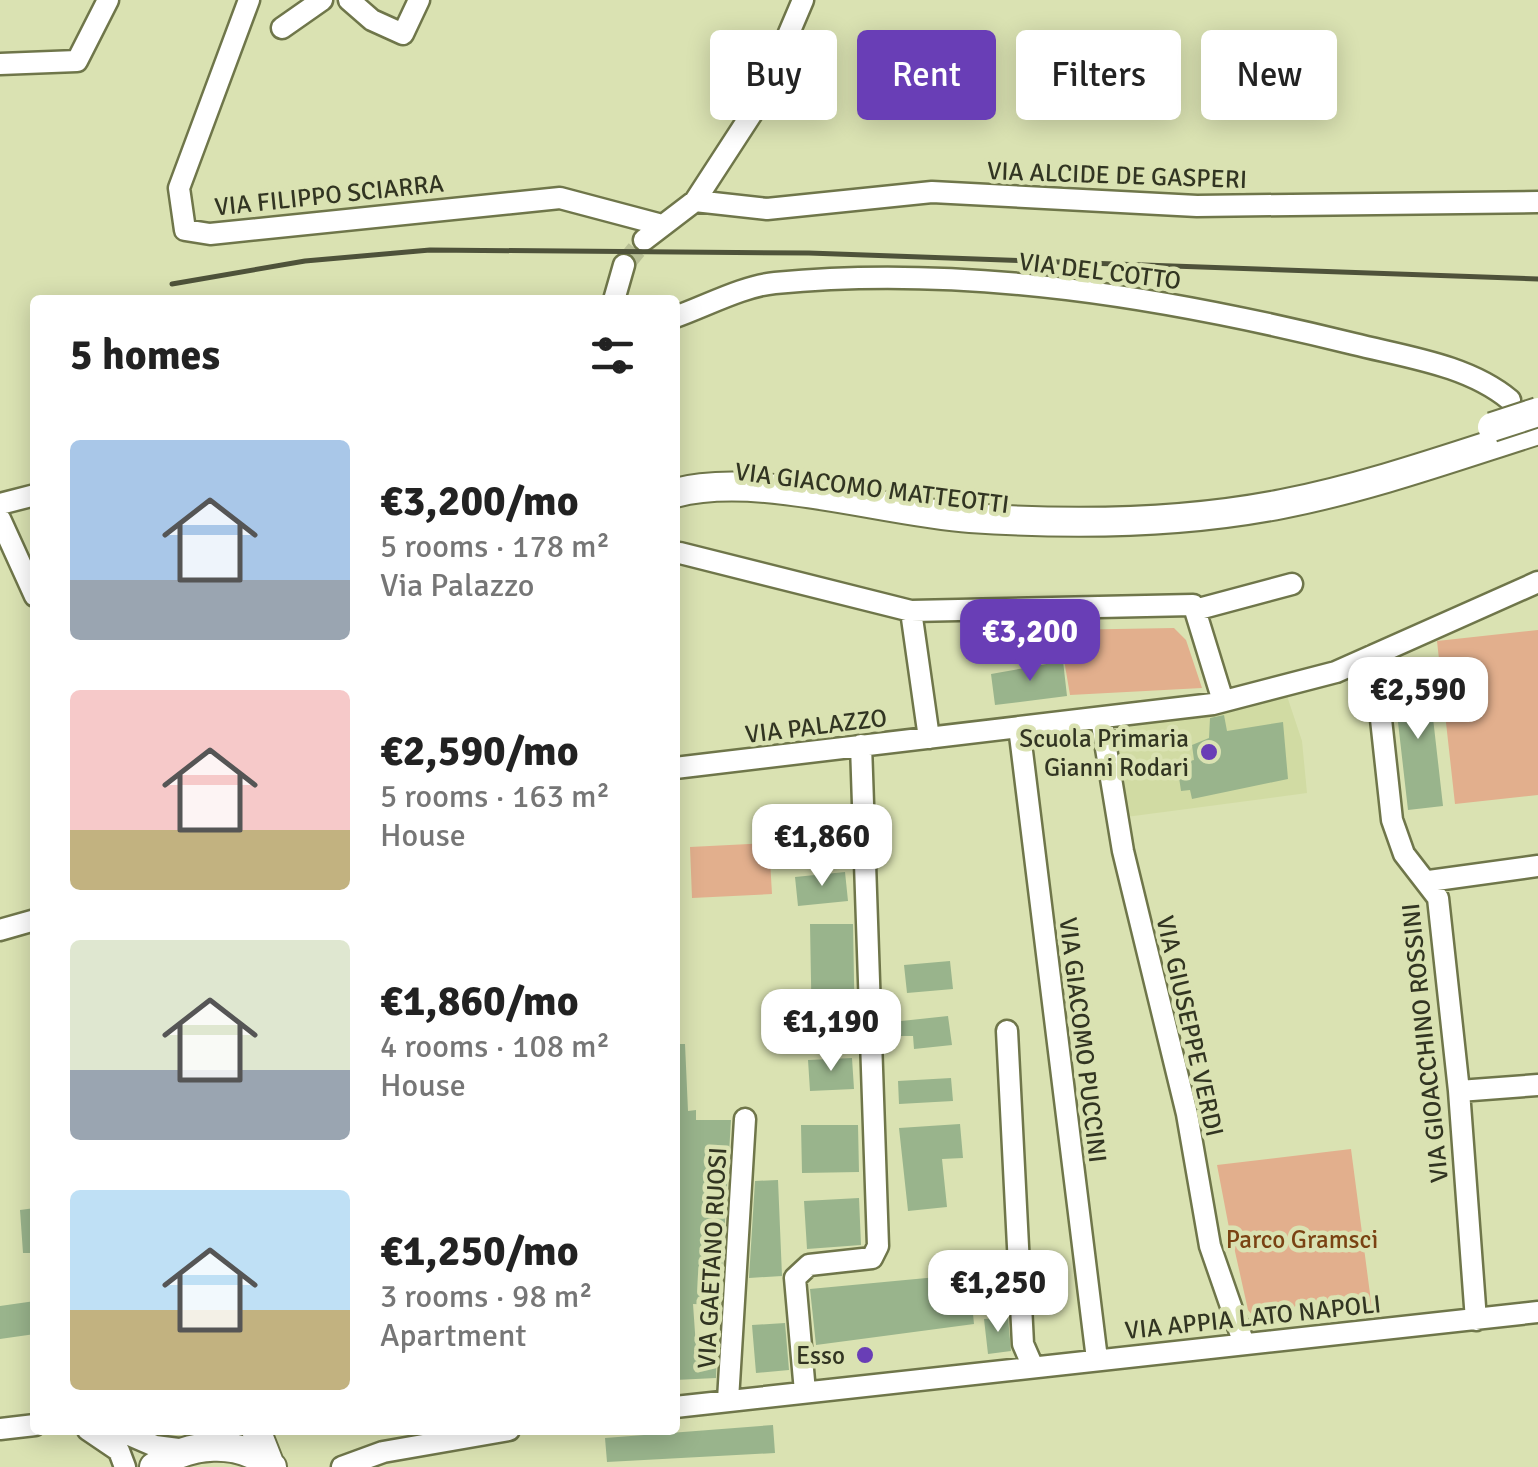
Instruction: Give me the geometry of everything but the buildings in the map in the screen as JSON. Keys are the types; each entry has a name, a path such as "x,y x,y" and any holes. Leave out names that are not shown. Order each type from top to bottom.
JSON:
{"main road":[{"name":"VIA GIACOMO MATTEOTTI","path":"680,493 746,487 967,518 1066,522 1174,519 1280,505 1382,480 1538,412"},
{"name":"VIA GIACOMO MATTEOTTI","path":"680,474 755,470 966,503 1066,507 1168,502 1280,488 1486,437 1538,430"},
{"path":"258,1435 274,1466"},
{"path":"154,1467 186,1450 222,1438 274,1466"}],"street":[{"path":"0,64 77,61 108,0"},
{"name":"VIA FILIPPO SCIARRA","path":"250,0 178,188 185,230 210,234 560,198 651,232 695,201"},
{"path":"282,28 322,0"},
{"path":"348,0 372,20 403,34 419,0"},
{"path":"695,201 760,101 803,0"},
{"name":"VIA ALCIDE DE GASPERI","path":"695,201 767,209 932,192 1197,206 1538,202"},
{"path":"612,295 624,265"},
{"name":"VIA DEL COTTO","path":"680,315 770,283 860,278 994,284 1111,296 1271,324 1448,367 1510,400"},
{"path":"0,504 30,497"},
{"path":"0,519 30,585"},
{"path":"680,553 911,611 1193,605 1224,702"},
{"name":"VIA PALAZZO","path":"680,767 1224,702 1336,672 1538,582"},
{"path":"1195,610 1292,584"},
{"path":"911,611 928,738"},
{"name":"VIA GIOACCHINO ROSSINI","path":"1374,655 1392,820 1404,854 1429,881 1438,898 1459,1091 1476,1320"},
{"name":"VIA GIUSEPPE VERDI","path":"1102,718 1123,851 1187,1114 1210,1246 1243,1341"},
{"name":"VIA GIACOMO PUCCINI","path":"1018,728 1097,1359"},
{"path":"805,1392 795,1278 809,1265 872,1258 878,1246 861,745"},
{"path":"1429,881 1538,866"},
{"path":"0,930 30,921"},
{"path":"1007,1032 1023,1344 1033,1367"},
{"path":"1459,1091 1538,1085"},
{"name":"VIA GAETANO RUOSI","path":"728,1400 745,1119"},
{"name":"VIA APPIA LATO NAPOLI","path":"680,1406 1243,1341 1538,1312"},
{"path":"0,1430 30,1426"},
{"path":"95,1435 118,1452 125,1467"},
{"path":"130,1435 155,1446 186,1450"},
{"path":"346,1466 440,1440 475,1435"},
{"path":"402,1467 440,1440"}],"shaded area":[{"name":"Scuola Primaria Gianni Rodari","path":"1287,696 1302,741 1307,793 1126,817 1116,745 1128,724 1223,713"}],"green space":[{"path":"1174,628 1186,640 1202,688 1070,695 1059,630"},
{"path":"1538,630 1538,795 1455,804 1437,641"},
{"path":"769,843 772,894 692,898 690,847"},
{"name":"Parco Gramsci","path":"1351,1149 1372,1309 1314,1317 1303,1304 1296,1305 1286,1320 1259,1323 1248,1310 1234,1247 1243,1242 1243,1236 1230,1233 1217,1165"}],"tunnel":[{"path":"624,265 644,240"}],"railway":[{"path":"172,284 305,261 430,250 809,253 1538,279"}],"place":[{"name":"Scuola Primaria Gianni Rodari","path":"1209,752"},
{"name":"Esso","path":"865,1355"}]}
